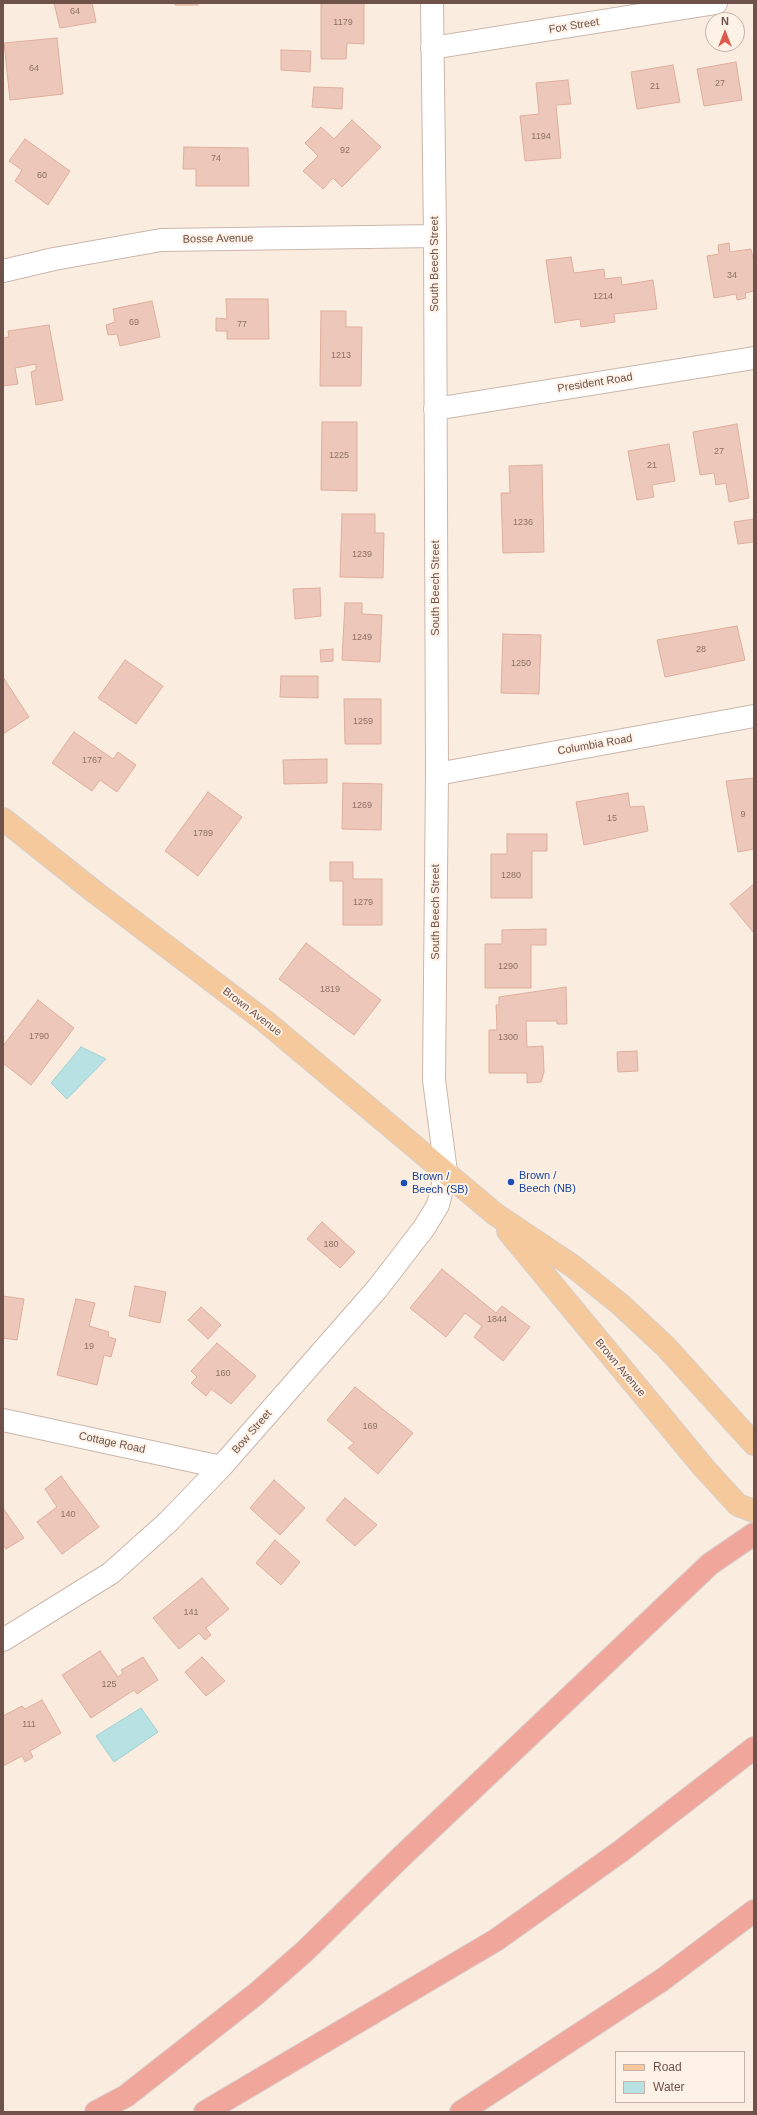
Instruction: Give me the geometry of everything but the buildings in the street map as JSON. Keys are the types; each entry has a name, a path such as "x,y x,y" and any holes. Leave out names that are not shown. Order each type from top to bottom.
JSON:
{"highway":[{"path":"96,2112 126,2096 268,1984 304,1952 398,1860 710,1564 754,1534"},
{"path":"205,2112 496,1940 621,1851 754,1748"},
{"path":"461,2112 662,1980 754,1911"}],"main road":[{"name":"Brown Avenue","path":"3,819 102,898 264,1021 495,1214 574,1267 621,1304 666,1347 754,1444"},
{"name":"Brown Avenue","path":"495,1214 704,1468 738,1505 754,1511"}],"street":[{"name":"South Beech Street","path":"432,3 435,236 437,774 434,1080 446,1172"},
{"name":"Fox Street","path":"432,48 716,3"},
{"name":"Bosse Avenue","path":"3,271 54,259 161,240 435,236"},
{"name":"President Road","path":"435,409 754,358"},
{"name":"Columbia Road","path":"437,774 754,716"},
{"name":"Bow Street","path":"3,1640 111,1573 168,1522 222,1467 378,1289 424,1228 438,1205 446,1172"},
{"name":"Cottage Road","path":"3,1420 222,1467"}],"water":[{"path":"81,1047 106,1059 67,1099 51,1083"},
{"path":"141,1708 158,1732 114,1762 96,1736"}],"place":[{"name":"Brown / Beech (NB)","path":"511,1182"},
{"name":"Brown / Beech (SB)","path":"404,1183"}]}
